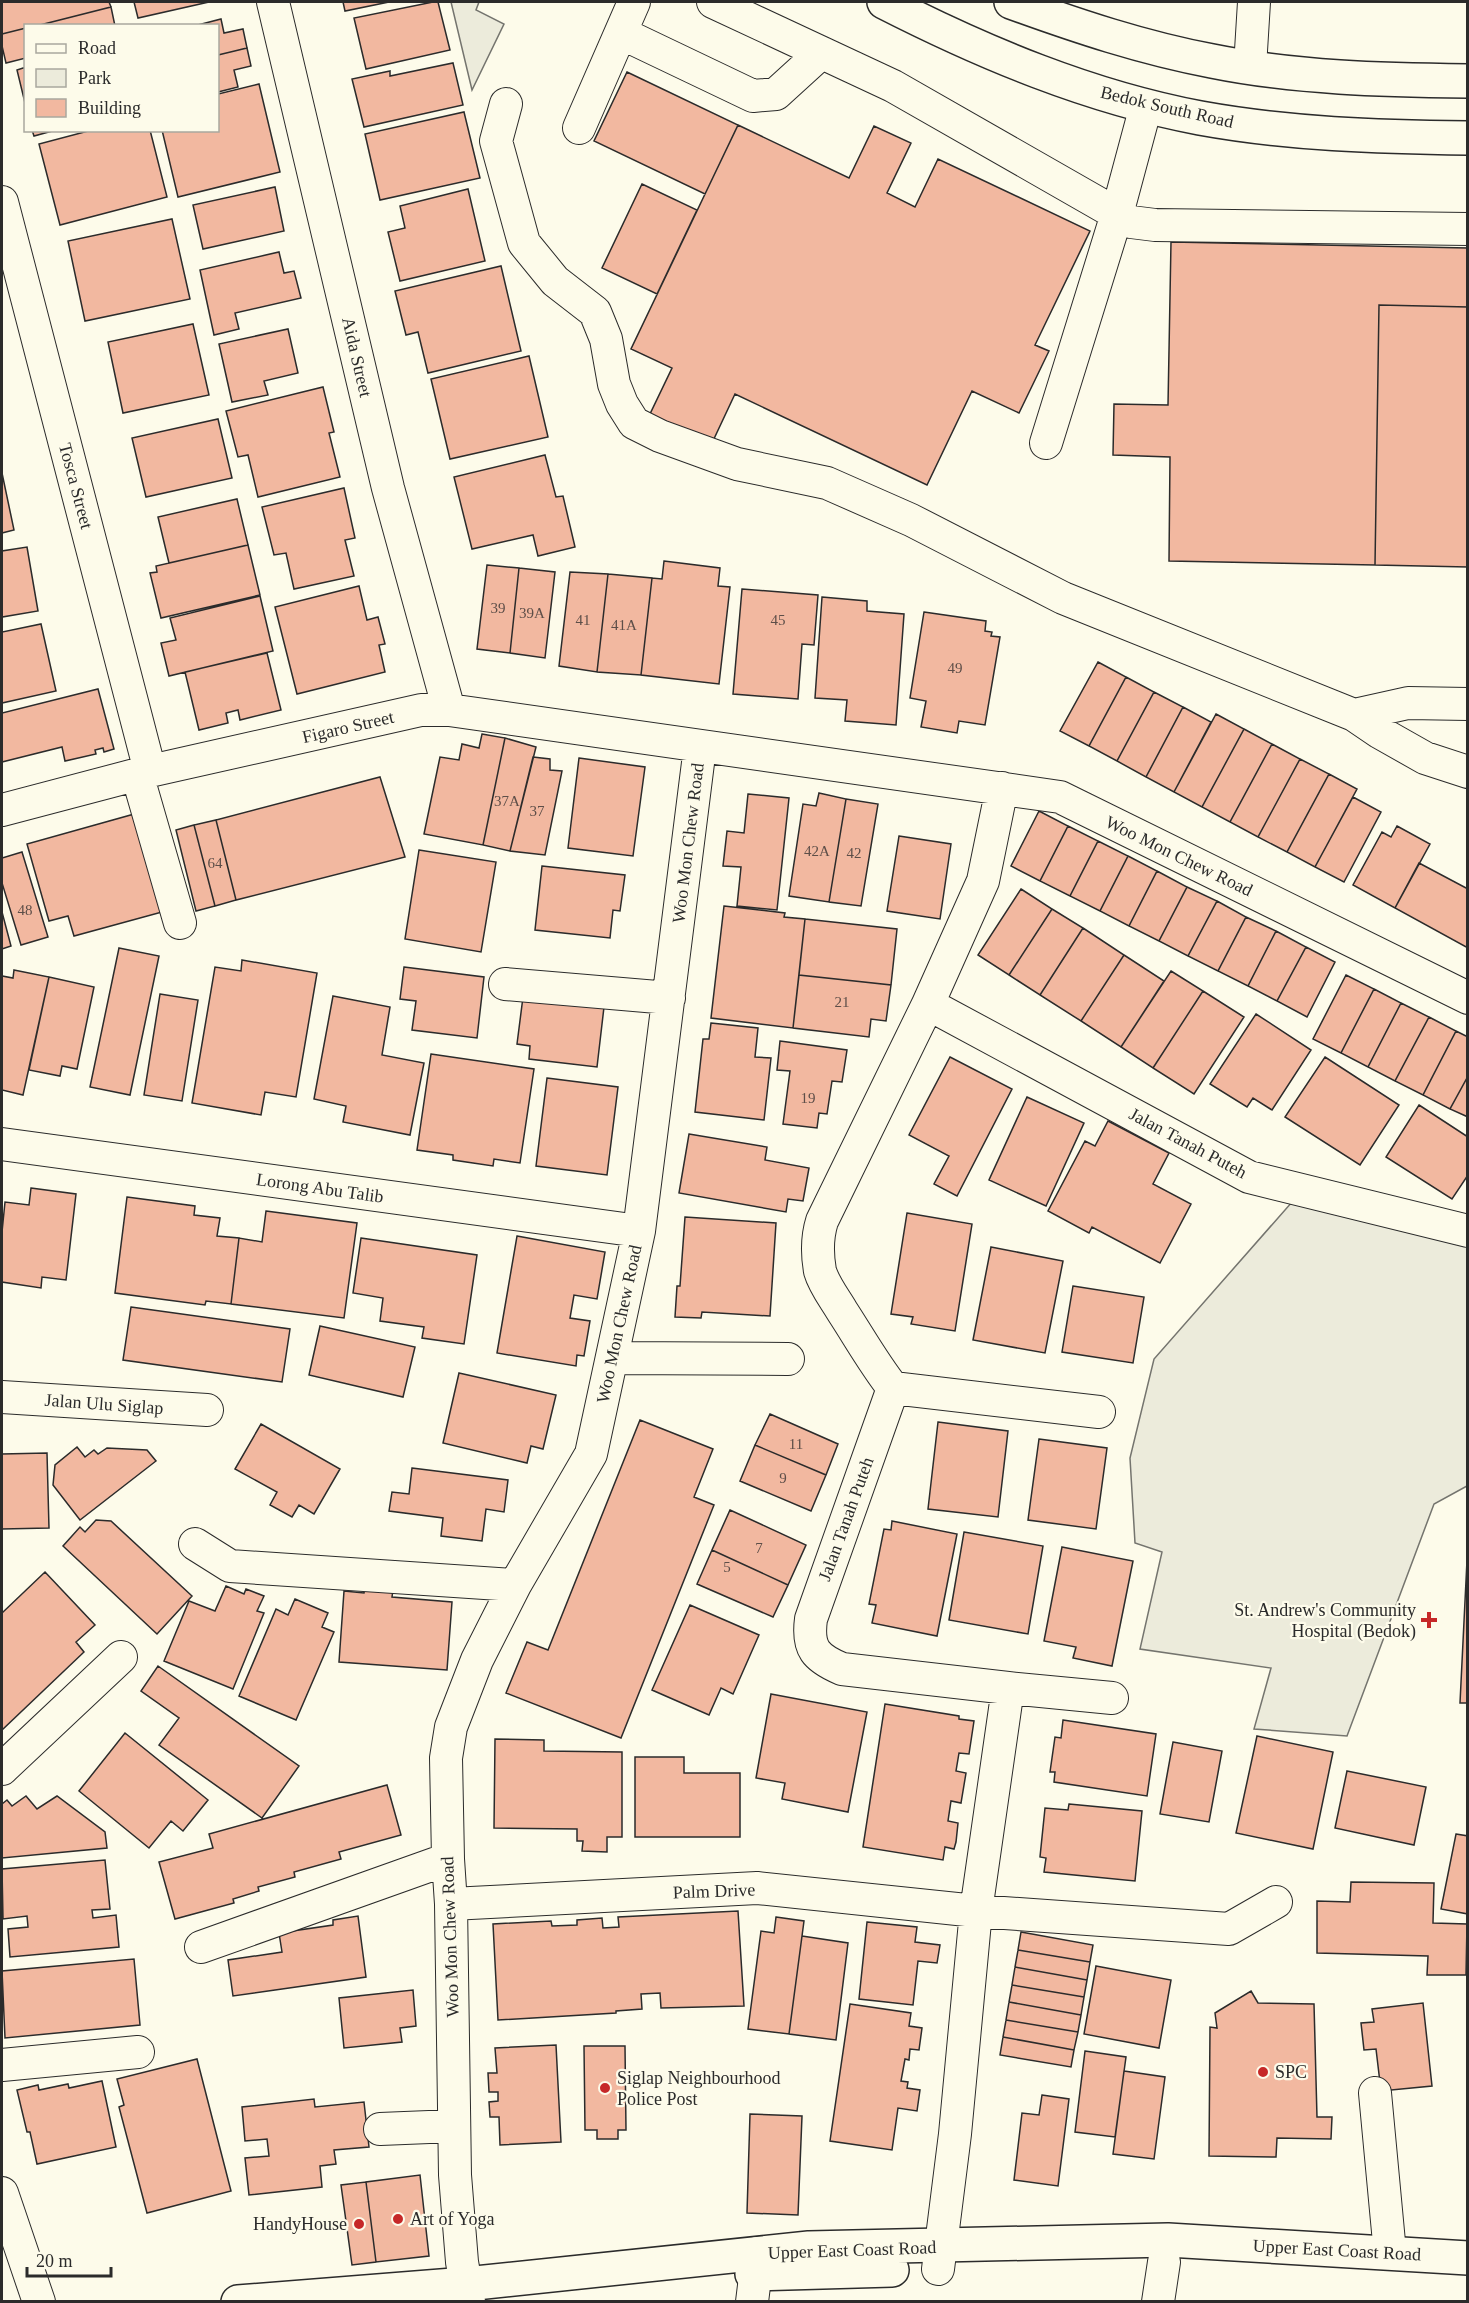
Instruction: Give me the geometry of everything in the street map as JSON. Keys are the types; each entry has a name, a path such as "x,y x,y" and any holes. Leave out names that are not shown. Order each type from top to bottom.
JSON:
{"main road":[{"name":"Bedok South Road","path":"884,2 989,53 1052,77 1146,106 1199,118 1268,128 1339,134 1467,138"},
{"path":"1011,2 1076,26 1152,48 1250,68 1345,77 1467,81"},
{"name":"Upper East Coast Road","path":"515,2301 940,2258 1168,2240 1467,2258"},
{"name":"Upper East Coast Road","path":"940,2258 1164,2262 1343,2270 1467,2279"},
{"name":"Upper East Coast Road","path":"238,2301 468,2293 755,2276"}],"street":[{"name":"Aida Street","path":"273,2 388,488 449,710"},
{"path":"579,128 634,2"},
{"path":"713,2 893,86 1131,222 1155,225 1467,229"},
{"path":"1250,68 1254,2"},
{"path":"621,33 753,96 776,94 821,53"},
{"path":"506,104 496,141 524,243 555,281 594,312 606,339 614,384 622,404 634,423 660,436 738,464 827,483 911,520 1063,598 1354,715 1425,758 1467,772"},
{"path":"1046,443 1117,214 1146,106"},
{"name":"Tosca Street","path":"2,202 180,923"},
{"path":"1354,715 1408,703 1467,704"},
{"name":"Figaro Street","path":"2,810 143,772 421,711 449,710 700,747"},
{"name":"Woo Mon Chew Road","path":"468,2293 459,2234 454,2126 451,1904 446,1758 451,1727 477,1660 515,1585 591,1454 639,1231 700,747 1060,797 1467,998"},
{"path":"1002,788 983,881 928,1004 822,1221 818,1235 821,1274 876,1365 893,1388 1099,1412"},
{"path":"505,984 669,998"},
{"name":"Jalan Tanah Puteh","path":"928,1004 1249,1177 1467,1231"},
{"name":"Lorong Abu Talib","path":"2,1144 639,1231"},
{"path":"612,1358 788,1359"},
{"name":"Jalan Tanah Puteh","path":"893,1388 811,1619 808,1636 814,1651 825,1662 842,1669 1008,1688"},
{"name":"Jalan Ulu Siglap","path":"2,1397 207,1410"},
{"path":"195,1544 230,1566 515,1585"},
{"path":"2,1769 121,1657"},
{"path":"940,2258 956,2134 976,1911 1008,1688 1112,1698"},
{"path":"201,1947 448,1859"},
{"name":"Palm Drive","path":"451,1904 758,1888 976,1911 1229,1929 1276,1902"},
{"path":"2,2065 138,2052"},
{"path":"1375,2093 1390,2253"},
{"path":"380,2129 454,2126"},
{"path":"2,2193 39,2301"},
{"path":"1158,2301 1164,2262"}],"green space":[{"path":"451,2 479,2 476,10 504,24 472,90"},
{"path":"1292,1202 1467,1246 1467,1486 1434,1504 1347,1736 1254,1729 1271,1668 1140,1649 1162,1552 1135,1543 1130,1458 1154,1359"}],"building":[{"path":"2,2 109,2 111,7 44,24 24,24 24,28 2,34"},
{"path":"134,2 209,2 138,18"},
{"path":"343,2 389,2 345,11"},
{"path":"438,2 450,50 366,69 354,18"},
{"path":"111,7 115,24 44,24"},
{"path":"221,19 224,33 243,29 247,48 219,55 219,24 202,24"},
{"path":"24,28 24,58 6,63 2,34"},
{"path":"247,48 251,66 234,70 238,87 219,92 219,55"},
{"path":"453,63 463,105 364,127 352,79 390,71 390,76"},
{"path":"24,68 24,99 17,70"},
{"path":"627,72 738,125 705,194 594,141"},
{"path":"259,84 280,172 178,197 162,132 219,132 219,94"},
{"path":"464,112 480,178 380,200 365,134"},
{"path":"738,125 849,178 874,126 911,143 887,193 915,207 938,159 1090,231 1035,345 1049,351 1019,413 972,391 927,485 735,394 712,443 650,414 672,368 631,349"},
{"path":"33,132 49,132 34,136"},
{"path":"84,132 151,132 167,197 60,225 39,144"},
{"path":"642,184 697,210 657,294 602,268"},
{"path":"275,187 284,231 203,249 193,205"},
{"path":"468,189 485,261 400,281 388,232 405,228 400,206"},
{"path":"172,219 190,299 85,321 68,241"},
{"path":"1171,242 1468,248 1468,307 1379,305 1375,565 1169,561 1170,457 1113,455 1114,404 1168,405"},
{"path":"279,252 284,273 294,271 301,298 235,313 239,329 214,335 200,270"},
{"path":"501,266 521,351 428,373 418,332 406,335 395,291"},
{"path":"1379,305 1468,307 1468,567 1375,565"},
{"path":"193,324 209,395 123,413 108,342"},
{"path":"288,329 298,373 264,381 268,395 232,402 219,344"},
{"path":"529,356 548,437 450,459 431,379"},
{"path":"323,387 334,432 329,433 340,477 258,497 248,455 238,457 226,411"},
{"path":"218,419 232,478 146,497 132,438"},
{"path":"545,455 556,497 563,496 575,547 538,556 533,535 472,549 454,477"},
{"path":"2,473 14,530 2,533"},
{"path":"344,488 355,538 345,540 354,576 294,589 286,553 274,555 262,507"},
{"path":"237,499 248,545 169,563 158,517"},
{"path":"248,545 260,595 161,618 150,573 157,572 156,566"},
{"path":"27,547 38,611 2,617 2,551"},
{"path":"664,561 720,568 718,586 730,587 719,684 641,675 652,578 662,579"},
{"path":"487,565 519,568 510,653 477,649"},
{"path":"519,568 555,572 545,658 510,653"},
{"path":"570,572 608,574 597,672 559,666"},
{"path":"608,574 652,578 641,675 597,672"},
{"path":"359,586 367,620 378,617 385,644 379,645 385,672 297,694 275,607"},
{"path":"742,589 818,595 814,645 802,644 798,699 733,694"},
{"path":"260,596 273,651 169,676 161,643 176,640 170,618"},
{"path":"822,597 867,601 867,611 904,614 896,725 845,721 847,700 815,698"},
{"path":"924,612 986,621 985,631 992,632 991,636 1000,637 985,725 959,721 957,733 921,727 926,701 910,698"},
{"path":"41,624 56,691 2,703 2,632"},
{"path":"267,653 281,710 240,720 238,710 226,713 228,723 199,730 185,672"},
{"path":"1098,662 1126,677 1089,746 1060,731"},
{"path":"1126,677 1154,692 1117,761 1089,746"},
{"path":"98,689 114,749 104,752 103,748 95,750 96,754 65,761 62,747 2,762 2,713"},
{"path":"1154,692 1183,707 1146,777 1117,761"},
{"path":"1183,707 1211,722 1174,792 1146,777"},
{"path":"1216,714 1244,729 1202,807 1174,792"},
{"path":"1244,729 1272,744 1230,822 1202,807"},
{"path":"482,734 505,738 483,845 424,834 440,757 459,760 462,744 479,748"},
{"path":"505,738 536,747 510,851 483,845"},
{"path":"1272,744 1300,759 1258,837 1230,822"},
{"path":"533,757 550,759 550,770 562,771 545,855 510,851"},
{"path":"579,758 645,767 633,856 568,848"},
{"path":"1300,759 1329,774 1287,852 1258,837"},
{"path":"1329,774 1357,789 1315,867 1287,852"},
{"path":"380,777 405,857 236,900 216,820"},
{"path":"819,793 846,799 829,902 789,896 803,804 816,806"},
{"path":"748,794 789,798 777,910 737,906 741,867 723,866 727,831 744,833"},
{"path":"1353,797 1381,812 1344,882 1315,867"},
{"path":"846,799 878,804 861,906 829,902"},
{"path":"145,811 173,909 74,936 68,916 49,921 27,844"},
{"path":"1039,811 1068,826 1040,881 1011,866"},
{"path":"216,820 236,900 215,906 194,825"},
{"path":"194,825 215,906 196,911 176,830"},
{"path":"1068,826 1098,841 1070,896 1040,881"},
{"path":"1397,826 1430,844 1395,908 1353,885 1382,832 1391,837"},
{"path":"899,836 951,844 940,919 887,911"},
{"path":"1098,841 1128,856 1100,911 1070,896"},
{"path":"419,850 496,862 481,952 405,939"},
{"path":"22,852 48,937 21,945 2,883 2,858"},
{"path":"1128,856 1157,871 1129,926 1100,911"},
{"path":"1419,863 1468,889 1468,948 1395,908"},
{"path":"542,866 625,875 620,911 613,910 610,938 535,930"},
{"path":"1157,871 1187,887 1159,941 1129,926"},
{"path":"1187,887 1217,901 1188,956 1159,941"},
{"path":"1021,889 1052,909 1009,975 978,955"},
{"path":"1217,901 1246,917 1218,971 1188,956"},
{"path":"724,906 785,913 784,917 805,919 793,1028 711,1018"},
{"path":"1052,909 1083,928 1040,995 1009,975"},
{"path":"2,912 11,946 2,949"},
{"path":"1246,917 1276,931 1248,986 1218,971"},
{"path":"805,919 897,929 891,985 799,975"},
{"path":"1083,928 1124,955 1081,1021 1040,995"},
{"path":"1276,931 1306,947 1277,1001 1248,986"},
{"path":"1306,947 1335,962 1307,1017 1277,1001"},
{"path":"119,948 159,956 130,1095 90,1087"},
{"path":"1124,955 1164,981 1121,1047 1081,1021"},
{"path":"242,960 317,973 296,1097 265,1092 261,1115 192,1103 215,967 241,971"},
{"path":"404,967 484,977 477,1038 412,1030 416,1001 400,999"},
{"path":"14,970 49,977 23,1095 2,1090 2,976 13,978"},
{"path":"1171,971 1203,991 1153,1068 1121,1047"},
{"path":"799,975 891,985 886,1021 871,1019 869,1037 793,1028"},
{"path":"1346,975 1374,989 1341,1053 1313,1039"},
{"path":"49,977 94,987 77,1069 62,1066 60,1076 29,1070"},
{"path":"1374,989 1401,1003 1368,1067 1341,1053"},
{"path":"1203,991 1244,1017 1194,1094 1153,1068"},
{"path":"160,994 198,1000 182,1101 144,1095"},
{"path":"333,996 390,1007 382,1055 424,1063 410,1135 343,1122 346,1106 314,1099"},
{"path":"523,997 604,1007 597,1067 529,1059 530,1046 517,1044"},
{"path":"1401,1003 1429,1017 1395,1081 1368,1067"},
{"path":"1256,1014 1311,1050 1272,1110 1253,1098 1247,1107 1210,1084"},
{"path":"1429,1017 1456,1031 1423,1095 1395,1081"},
{"path":"711,1023 758,1028 755,1057 771,1058 764,1120 695,1112 703,1039 709,1039"},
{"path":"1456,1031 1468,1037 1468,1076 1450,1109 1423,1095"},
{"path":"780,1041 847,1050 842,1082 832,1081 827,1114 819,1113 817,1128 783,1124 790,1071 777,1070"},
{"path":"431,1054 534,1069 520,1163 494,1159 493,1166 453,1160 453,1155 417,1150"},
{"path":"950,1057 1012,1089 957,1196 934,1184 949,1156 909,1135"},
{"path":"1325,1057 1399,1105 1360,1165 1285,1117"},
{"path":"1468,1076 1468,1117 1450,1109"},
{"path":"547,1078 618,1087 607,1175 536,1166"},
{"path":"1027,1097 1084,1123 1046,1206 989,1180"},
{"path":"1419,1105 1468,1137 1468,1175 1452,1199 1386,1157"},
{"path":"1108,1121 1169,1153 1153,1184 1191,1204 1160,1263 1092,1227 1089,1233 1048,1211 1085,1141 1095,1146"},
{"path":"689,1134 767,1147 765,1160 809,1168 803,1201 788,1199 786,1212 679,1193"},
{"path":"31,1188 76,1194 66,1280 42,1277 41,1288 2,1282 2,1232 5,1202 29,1205"},
{"path":"127,1197 195,1206 194,1215 220,1218 217,1236 239,1238 231,1304 206,1301 205,1305 115,1293"},
{"path":"266,1211 357,1223 344,1318 231,1304 239,1238 262,1242"},
{"path":"907,1213 972,1224 955,1331 911,1324 913,1317 891,1314"},
{"path":"685,1217 776,1223 770,1316 702,1312 701,1318 675,1317 677,1286 680,1286"},
{"path":"517,1236 605,1252 597,1299 574,1295 570,1318 590,1321 584,1356 577,1355 576,1366 497,1353"},
{"path":"361,1238 477,1255 464,1344 422,1338 424,1327 380,1321 383,1298 353,1293"},
{"path":"991,1247 1063,1261 1045,1353 973,1340"},
{"path":"1073,1286 1144,1297 1133,1363 1062,1352"},
{"path":"131,1307 290,1329 282,1382 123,1360"},
{"path":"320,1326 415,1347 403,1397 309,1375"},
{"path":"459,1373 556,1395 543,1449 531,1446 527,1463 443,1443"},
{"path":"770,1414 838,1444 826,1475 755,1445"},
{"path":"640,1420 713,1449 694,1497 714,1505 621,1738 506,1693 527,1642 548,1650"},
{"path":"938,1422 1008,1431 998,1517 928,1509"},
{"path":"261,1424 340,1469 314,1514 299,1505 292,1517 270,1505 277,1492 235,1469"},
{"path":"1039,1439 1107,1448 1096,1529 1028,1520"},
{"path":"755,1445 826,1475 811,1511 740,1481"},
{"path":"77,1447 85,1457 94,1450 98,1454 107,1448 147,1450 156,1461 80,1520 53,1485 55,1465"},
{"path":"47,1453 49,1528 2,1529 2,1454"},
{"path":"412,1468 508,1480 504,1512 486,1509 482,1541 441,1536 443,1518 389,1511 392,1492 409,1494"},
{"path":"730,1510 806,1545 788,1585 712,1550"},
{"path":"96,1520 111,1521 192,1596 157,1634 63,1546 80,1527 85,1532"},
{"path":"892,1521 957,1534 937,1636 872,1623 876,1605 869,1604 884,1529 891,1530"},
{"path":"964,1532 1043,1546 1028,1634 949,1620"},
{"path":"1468,1540 1468,1703 1460,1703"},
{"path":"1062,1547 1133,1561 1112,1666 1073,1658 1076,1647 1044,1641"},
{"path":"712,1550 788,1585 773,1617 697,1584"},
{"path":"45,1572 95,1625 76,1642 84,1652 2,1730 2,1613"},
{"path":"226,1586 244,1594 246,1589 264,1596 257,1611 264,1613 233,1689 164,1661 189,1601 215,1611"},
{"path":"365,1588 393,1590 392,1597 452,1602 447,1670 339,1662 344,1591 364,1593"},
{"path":"295,1599 328,1613 322,1627 334,1632 296,1720 239,1696 276,1609 288,1615"},
{"path":"690,1605 759,1635 733,1694 721,1688 709,1715 652,1690"},
{"path":"158,1666 299,1766 262,1818 159,1745 179,1718 141,1691"},
{"path":"771,1694 867,1712 848,1812 782,1799 785,1783 756,1778"},
{"path":"885,1704 959,1716 959,1719 974,1721 969,1754 959,1753 956,1771 966,1773 961,1803 951,1801 948,1821 958,1823 956,1842 954,1849 945,1847 943,1860 863,1847"},
{"path":"1063,1720 1156,1734 1147,1796 1054,1782 1055,1772 1050,1772 1055,1737 1061,1738"},
{"path":"125,1733 208,1800 183,1831 171,1821 149,1848 79,1791"},
{"path":"1257,1736 1333,1752 1313,1849 1236,1833"},
{"path":"495,1739 544,1740 544,1751 622,1752 622,1837 607,1837 607,1852 582,1851 583,1841 577,1841 577,1829 494,1828"},
{"path":"1173,1742 1222,1751 1209,1822 1160,1814"},
{"path":"635,1757 684,1757 684,1773 740,1773 740,1837 635,1837"},
{"path":"1347,1771 1426,1787 1414,1845 1335,1828"},
{"path":"387,1785 401,1835 339,1852 341,1859 294,1872 295,1877 258,1887 259,1891 233,1899 234,1903 175,1919 159,1862 213,1848 209,1834"},
{"path":"26,1796 37,1809 57,1796 105,1832 107,1848 2,1858 2,1804 7,1800 12,1806"},
{"path":"1069,1804 1142,1811 1135,1881 1044,1872 1046,1858 1040,1857 1045,1808 1068,1810"},
{"path":"1456,1834 1468,1836 1468,1914 1441,1909"},
{"path":"105,1860 110,1909 92,1910 93,1918 116,1915 119,1947 10,1957 8,1929 28,1927 27,1916 3,1919 2,1869"},
{"path":"1351,1882 1434,1883 1433,1923 1467,1924 1466,1975 1427,1975 1428,1956 1317,1953 1317,1901 1350,1902"},
{"path":"738,1911 744,2006 661,2008 660,1993 641,1994 642,2009 616,2011 616,2013 498,2020 493,1924 551,1921 552,1926 577,1925 577,1920 602,1918 603,1928 619,1927 618,1917"},
{"path":"358,1916 366,1977 233,1996 228,1960 282,1952 279,1933 333,1925 333,1920"},
{"path":"776,1917 804,1921 789,2034 748,2029 761,1931 774,1933"},
{"path":"867,1922 917,1927 915,1942 940,1945 937,1963 918,1961 913,2005 859,1999"},
{"path":"1021,1932 1093,1945 1090,1962 1018,1950"},
{"path":"802,1936 848,1943 836,2040 789,2034"},
{"path":"1018,1950 1090,1962 1087,1980 1015,1967"},
{"path":"134,1959 140,2025 5,2038 2,1971"},
{"path":"1096,1966 1171,1980 1159,2048 1084,2034"},
{"path":"1015,1967 1087,1980 1084,1997 1012,1985"},
{"path":"1012,1985 1084,1997 1081,2015 1009,2002"},
{"path":"413,1990 416,2026 400,2028 402,2042 344,2048 339,1998"},
{"name":"SPC","path":"1251,1991 1258,2003 1314,2004 1317,2117 1332,2117 1331,2139 1277,2138 1276,2157 1209,2156 1210,2027 1217,2028 1215,2013"},
{"path":"1009,2002 1081,2015 1078,2032 1006,2020"},
{"path":"1423,2003 1432,2086 1381,2091 1376,2049 1364,2050 1361,2023 1374,2022 1372,2009"},
{"path":"850,2004 911,2013 909,2026 922,2028 919,2050 910,2049 909,2060 905,2059 901,2081 908,2082 907,2088 920,2090 917,2111 898,2108 892,2150 830,2141"},
{"path":"1006,2020 1078,2032 1074,2050 1003,2037"},
{"path":"1003,2037 1074,2050 1071,2067 1000,2055"},
{"path":"556,2045 561,2142 500,2145 499,2117 490,2117 489,2102 498,2101 498,2092 489,2092 488,2073 497,2073 495,2048"},
{"name":"Siglap Neighbourhood Police Post","path":"584,2046 625,2046 626,2130 618,2130 618,2139 597,2139 597,2130 585,2130"},
{"path":"1085,2051 1126,2057 1115,2137 1075,2132"},
{"path":"197,2059 231,2191 147,2213 119,2107 124,2105 117,2079"},
{"path":"1124,2071 1165,2077 1154,2159 1113,2154"},
{"path":"102,2081 116,2147 37,2164 17,2090 38,2085 39,2090 68,2084 69,2088"},
{"path":"1042,2095 1069,2099 1058,2186 1014,2180 1022,2113 1039,2115"},
{"path":"314,2099 315,2107 364,2102 369,2147 334,2150 336,2164 320,2166 322,2187 249,2195 245,2158 269,2156 267,2139 245,2141 242,2107"},
{"path":"750,2114 802,2116 798,2215 747,2213"},
{"name":"Art of Yoga","path":"420,2175 429,2256 376,2262 366,2182"},
{"name":"HandyHouse","path":"366,2182 376,2262 352,2265 341,2185"}],"place":[{"name":"St. Andrew's Community Hospital (Bedok)","path":"1429,1620"},
{"name":"SPC","path":"1263,2072"},
{"name":"Siglap Neighbourhood Police Post","path":"605,2088"},
{"name":"Art of Yoga","path":"398,2219"},
{"name":"HandyHouse","path":"359,2224"}]}
